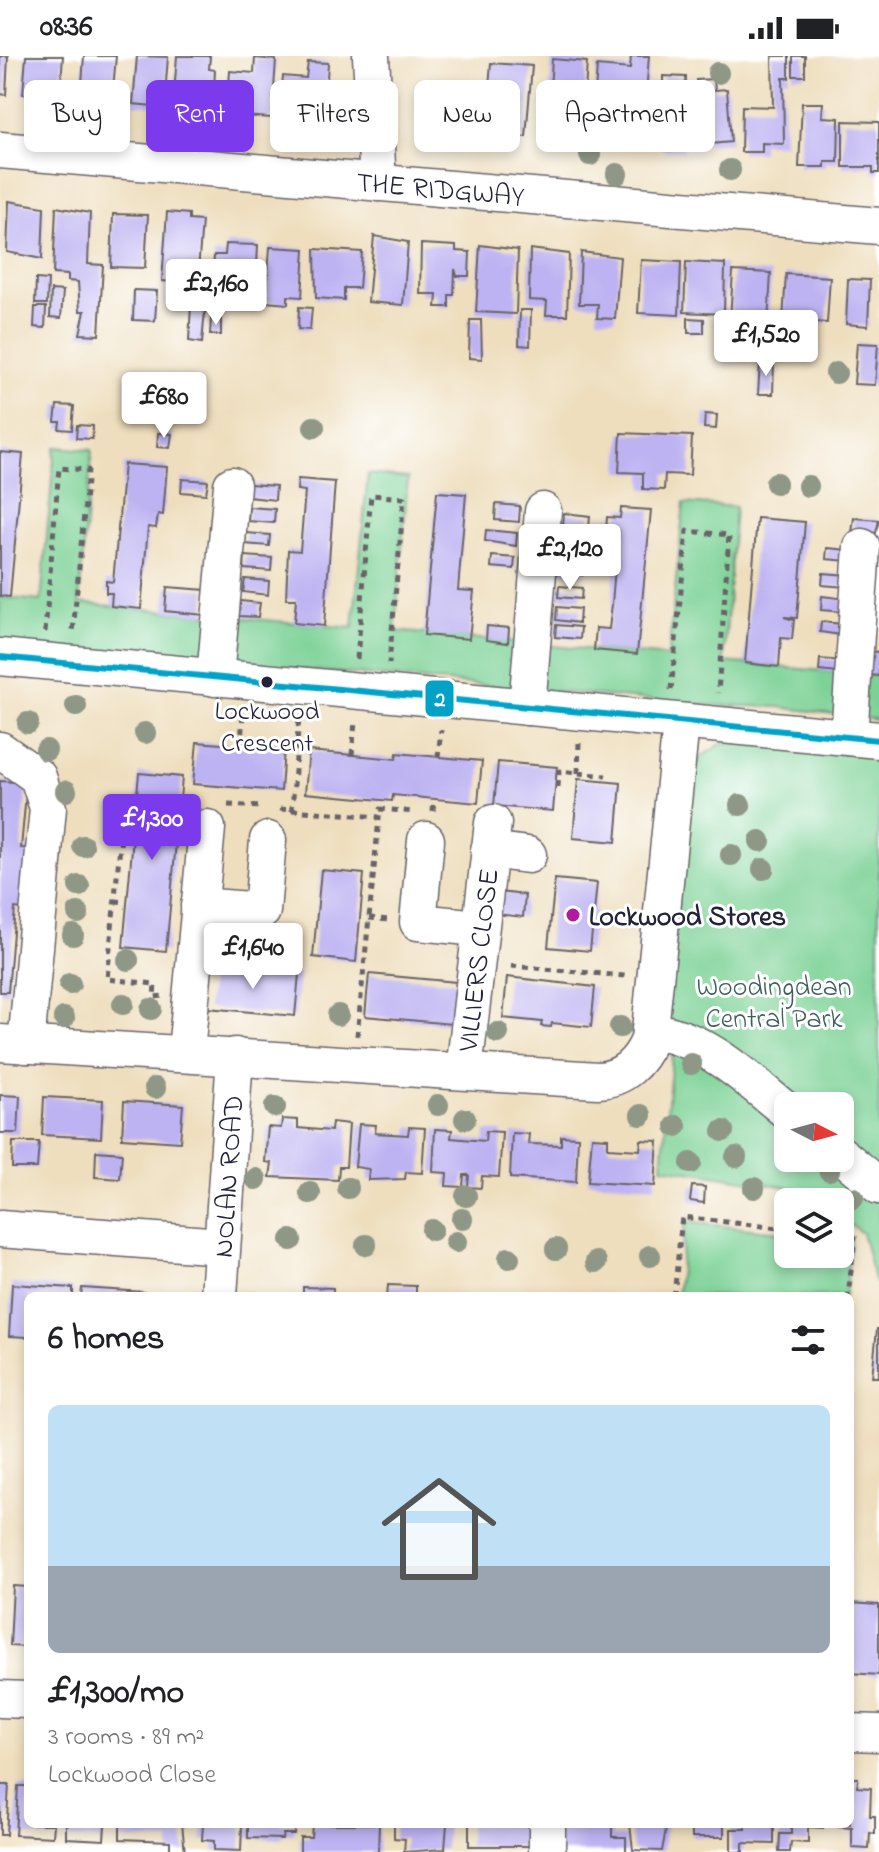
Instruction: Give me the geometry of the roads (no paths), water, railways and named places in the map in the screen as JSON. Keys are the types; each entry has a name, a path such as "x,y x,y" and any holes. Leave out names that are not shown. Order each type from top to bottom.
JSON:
{"street":[{"path":"371,56 378,183"},
{"name":"THE RIDGWAY","path":"0,150 879,226"},
{"path":"215,678 232,485"},
{"path":"527,707 543,511"},
{"path":"0,657 527,707 676,707 864,738 862,547"},
{"path":"0,750 38,777 48,808 13,1044 610,1079 634,1064 645,1048 650,1031 676,707"},
{"path":"186,1052 207,828"},
{"name":"VILLIERS CLOSE","path":"464,1071 491,836 528,855"},
{"path":"199,906 262,911 268,840"},
{"path":"426,840 418,922 479,928"},
{"path":"650,1031 688,1040 735,1070 774,1101"},
{"name":"NOLAN ROAD","path":"219,1292 235,1056"},
{"path":"854,1165 879,1186"},
{"path":"0,1229 221,1246"},
{"path":"0,1699 24,1700"},
{"path":"854,1732 879,1733"},
{"path":"547,1828 547,1852"}],"place":[{"name":"Lockwood Crescent","path":"267,682"},
{"name":"Lockwood Stores","path":"573,915"}],"park label":[{"name":"Woodingdean Central Park","path":"774,1001"}]}
